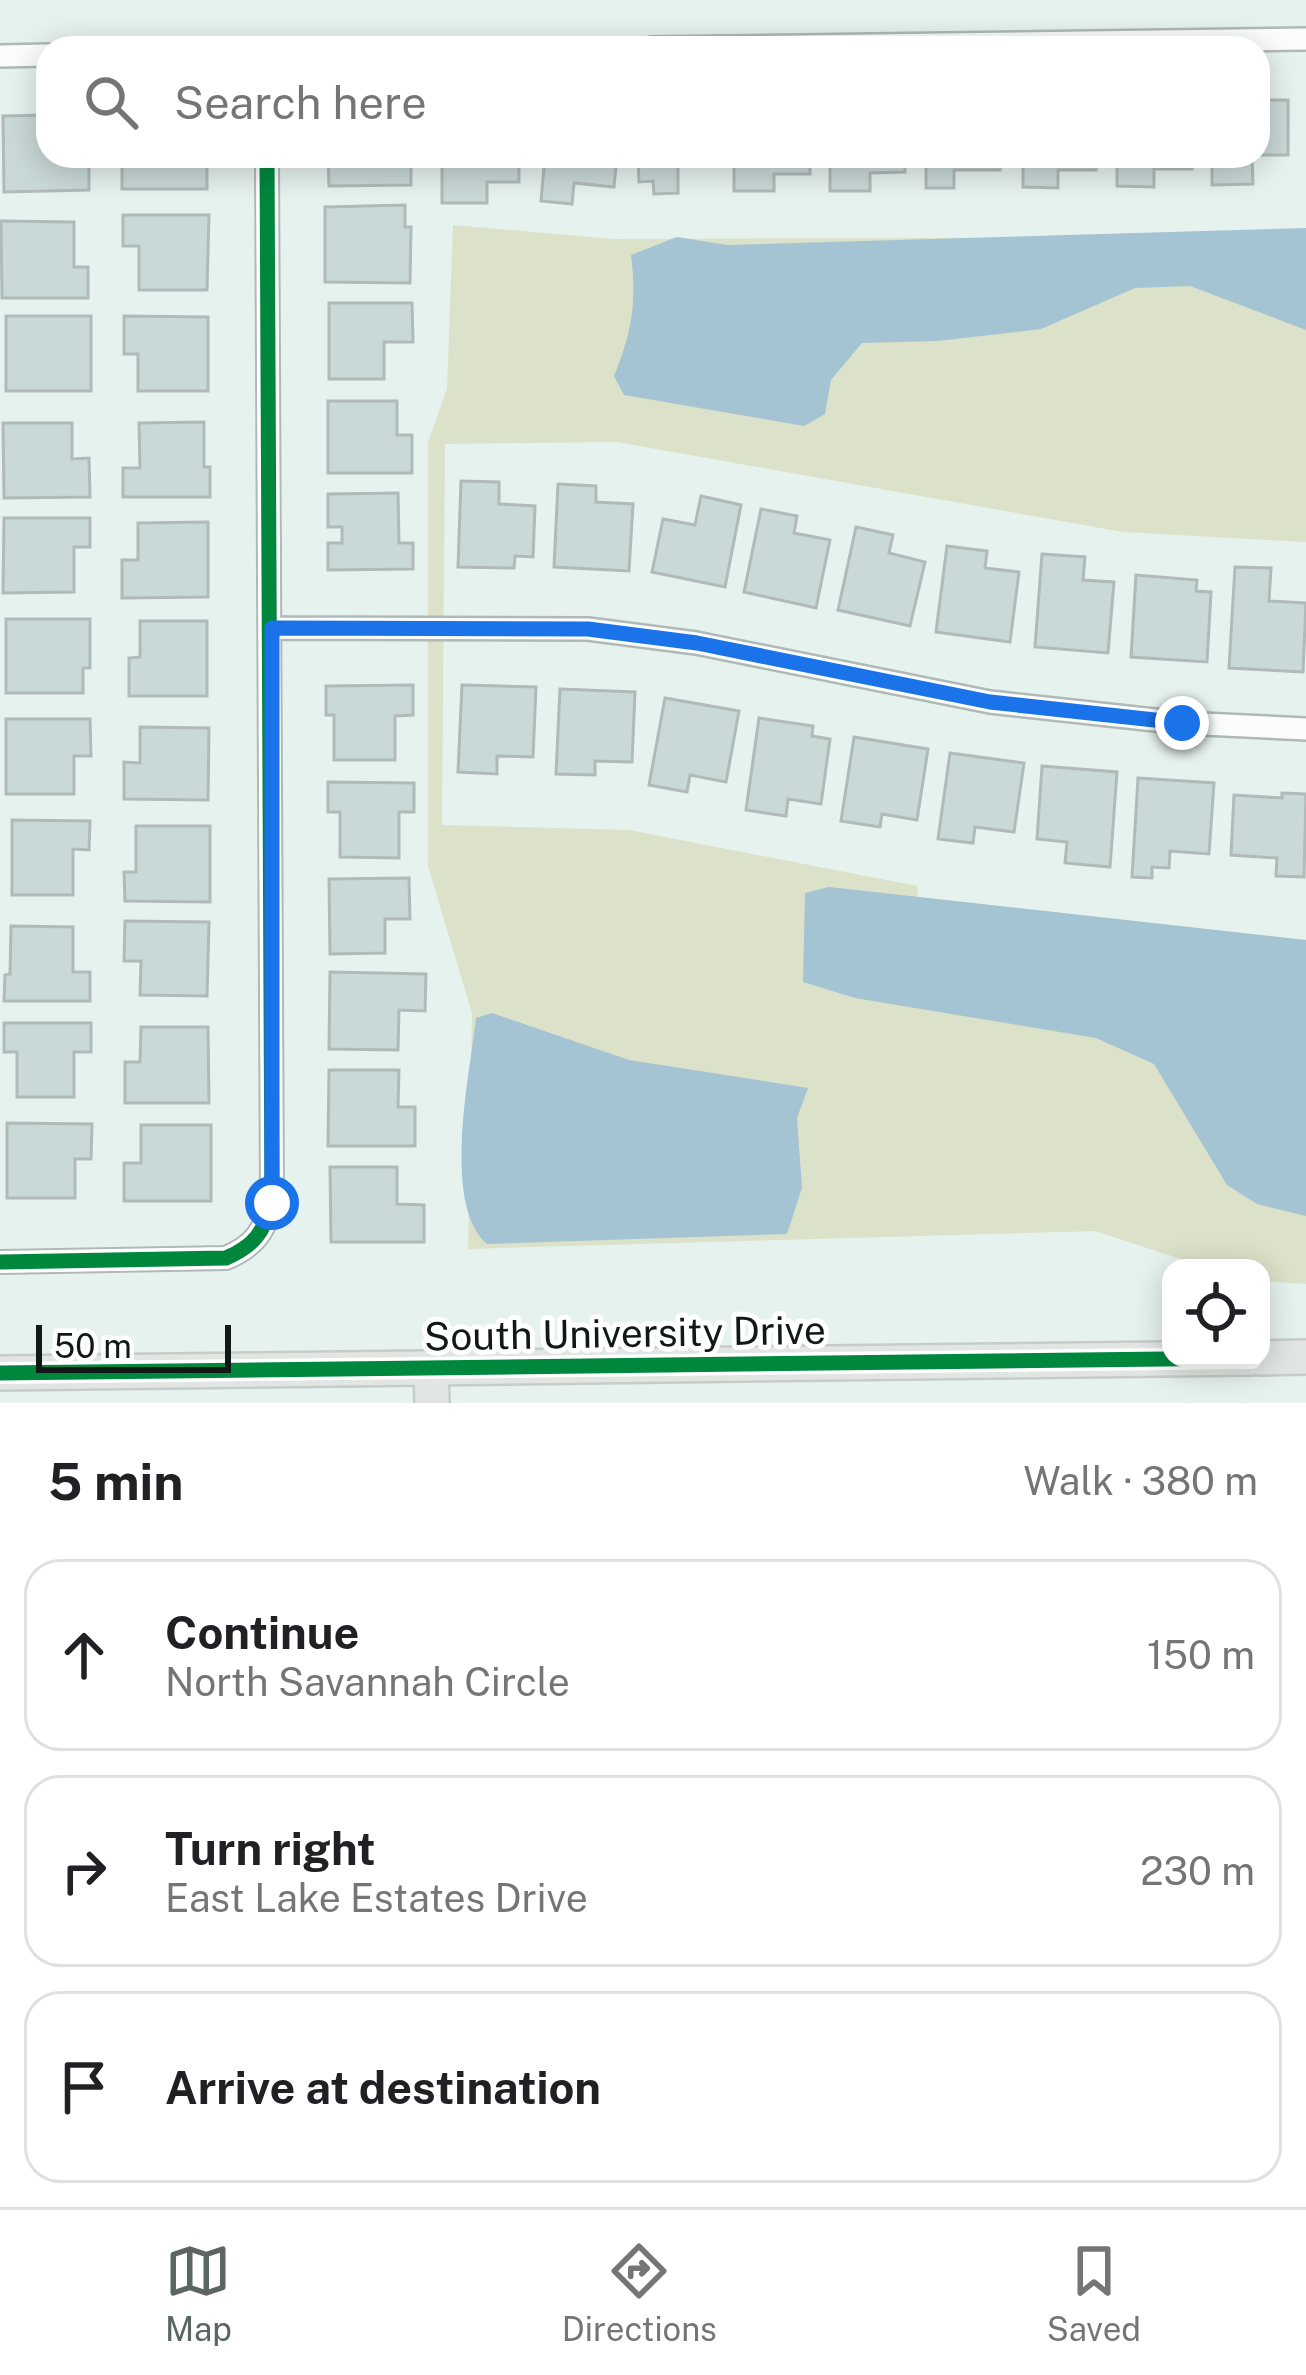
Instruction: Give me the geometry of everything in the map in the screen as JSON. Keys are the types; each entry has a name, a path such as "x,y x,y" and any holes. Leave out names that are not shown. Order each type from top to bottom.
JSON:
{"main road":[{"path":"1270,1358 1306,1357"},
{"name":"South University Drive","path":"0,1373 1162,1359"},
{"path":"431,1368 432,1403"}],"street":[{"path":"1270,39 1306,39"},
{"path":"0,56 36,56"},
{"path":"0,1262 226,1258 248,1249 265,1230 272,1203 267,168"},
{"path":"272,628 588,629 697,643 990,702 1182,723 1306,729"}],"green space":[{"path":"453,225 612,239 1306,237 1306,542 1123,532 617,442 445,444 442,825 629,830 917,886 918,897 1306,940 1306,1284 1270,1282 1270,1259 1181,1259 1095,1231 468,1249 472,1013 428,866 428,442 447,389"}],"water":[{"path":"1306,228 1306,330 1190,286 1135,288 1041,329 937,341 862,343 831,380 825,414 804,426 624,395 614,376 631,317 631,255 677,237 727,245"},
{"path":"829,887 1306,940 1306,1216 1257,1204 1227,1185 1154,1064 1096,1038 855,998 803,982 805,893"},
{"path":"492,1013 629,1060 808,1088 797,1118 802,1188 787,1234 487,1244 473,1225 465,1200 462,1137 476,1018"}],"building":[{"path":"1270,100 1288,100 1288,155 1270,155"},
{"path":"36,115 36,168 89,168 89,190 4,192 3,116"},
{"path":"122,168 207,168 207,189 122,189"},
{"path":"328,168 411,168 411,185 329,186"},
{"path":"442,168 519,168 519,182 487,182 487,203 442,203"},
{"path":"544,168 616,168 614,187 574,183 572,204 541,201"},
{"path":"638,168 678,168 678,193 654,194 653,181 639,182"},
{"path":"734,168 810,168 810,174 774,174 774,191 734,191"},
{"path":"830,168 905,168 905,172 870,173 870,191 830,191"},
{"path":"926,168 1000,168 954,170 954,188 926,188"},
{"path":"1023,168 1096,168 1058,170 1058,188 1023,187"},
{"path":"1117,168 1192,168 1154,169 1154,187 1117,186"},
{"path":"1212,168 1252,168 1253,184 1212,185"},
{"path":"405,205 405,227 411,227 410,283 325,282 325,207"},
{"path":"123,215 209,215 207,290 139,290 139,246 123,246"},
{"path":"1,221 74,222 74,267 88,267 88,298 2,298"},
{"path":"329,303 412,303 413,342 384,342 384,379 329,379"},
{"path":"6,316 91,316 91,391 6,391"},
{"path":"124,316 208,317 208,391 138,391 138,354 124,354"},
{"path":"328,401 397,401 397,435 412,435 412,473 328,473"},
{"path":"204,422 210,497 123,497 123,468 140,468 139,423"},
{"path":"3,423 72,423 72,459 89,458 90,497 4,498"},
{"path":"461,481 499,482 499,504 535,506 533,557 515,556 514,568 458,567"},
{"path":"558,484 596,486 596,502 633,504 629,571 554,567"},
{"path":"398,493 399,543 413,543 413,569 328,570 328,543 342,543 342,527 328,527 328,494"},
{"path":"701,496 741,505 725,587 652,572 663,519 695,525"},
{"path":"761,509 797,516 794,533 830,540 816,608 744,592"},
{"path":"4,518 90,518 90,547 74,547 74,592 3,593"},
{"path":"208,522 208,597 122,598 122,560 138,560 138,523"},
{"path":"856,527 893,535 889,553 925,562 910,626 838,610"},
{"path":"947,546 987,551 985,568 1019,572 1010,642 936,632"},
{"path":"1042,554 1085,557 1083,580 1114,582 1108,653 1035,647"},
{"path":"1235,567 1271,568 1269,601 1306,603 1303,672 1229,668"},
{"path":"1136,575 1197,580 1196,591 1211,592 1207,662 1131,657"},
{"path":"6,619 90,619 90,668 83,668 83,693 6,693"},
{"path":"140,621 207,621 207,696 129,696 129,658 140,657"},
{"path":"413,685 413,715 395,716 395,760 334,760 334,715 326,715 326,686"},
{"path":"462,685 536,687 533,757 497,756 497,774 458,772"},
{"path":"560,689 635,692 632,762 595,761 595,775 556,774"},
{"path":"665,698 739,711 726,782 690,775 687,792 649,785"},
{"path":"759,718 813,726 812,736 830,739 821,804 788,799 786,816 746,810"},
{"path":"6,719 90,719 91,756 74,756 74,794 6,794"},
{"path":"140,727 209,728 208,800 124,799 124,762 140,763"},
{"path":"854,737 928,749 917,820 882,814 880,827 841,821"},
{"path":"950,753 1024,763 1014,832 975,827 973,843 938,839"},
{"path":"1042,766 1117,772 1110,867 1065,863 1067,842 1037,839"},
{"path":"1138,778 1214,783 1209,854 1170,851 1169,868 1152,867 1152,878 1132,877"},
{"path":"328,782 414,783 414,812 399,812 399,858 340,857 340,812 328,812"},
{"path":"1282,793 1306,794 1304,877 1276,876 1277,858 1231,855 1234,795 1282,798"},
{"path":"12,820 90,821 89,850 73,849 73,895 12,895"},
{"path":"136,826 210,826 210,902 125,901 124,872 136,872"},
{"path":"409,878 410,919 385,919 385,953 330,954 329,879"},
{"path":"125,921 209,922 207,996 140,995 141,961 124,961"},
{"path":"11,926 73,927 73,972 90,972 90,1001 4,1001"},
{"path":"330,972 426,974 425,1011 399,1010 398,1050 329,1049"},
{"path":"4,1023 91,1023 91,1052 74,1052 74,1097 17,1097 17,1052 4,1052"},
{"path":"141,1027 208,1027 209,1103 125,1103 125,1062 140,1062"},
{"path":"329,1070 399,1070 398,1107 415,1107 415,1146 328,1146"},
{"path":"7,1123 92,1124 91,1159 75,1159 75,1198 7,1198"},
{"path":"141,1125 211,1125 211,1201 124,1201 124,1163 141,1163"},
{"path":"330,1167 397,1167 397,1204 424,1205 424,1242 331,1242"}],"cycle path":[{"path":"0,1262 226,1258 256,1237 272,1203 267,168"},
{"path":"0,1373 1162,1359"}],"route":[{"path":"272,1203 272,628 588,629 697,643 990,702 1182,723"}]}
